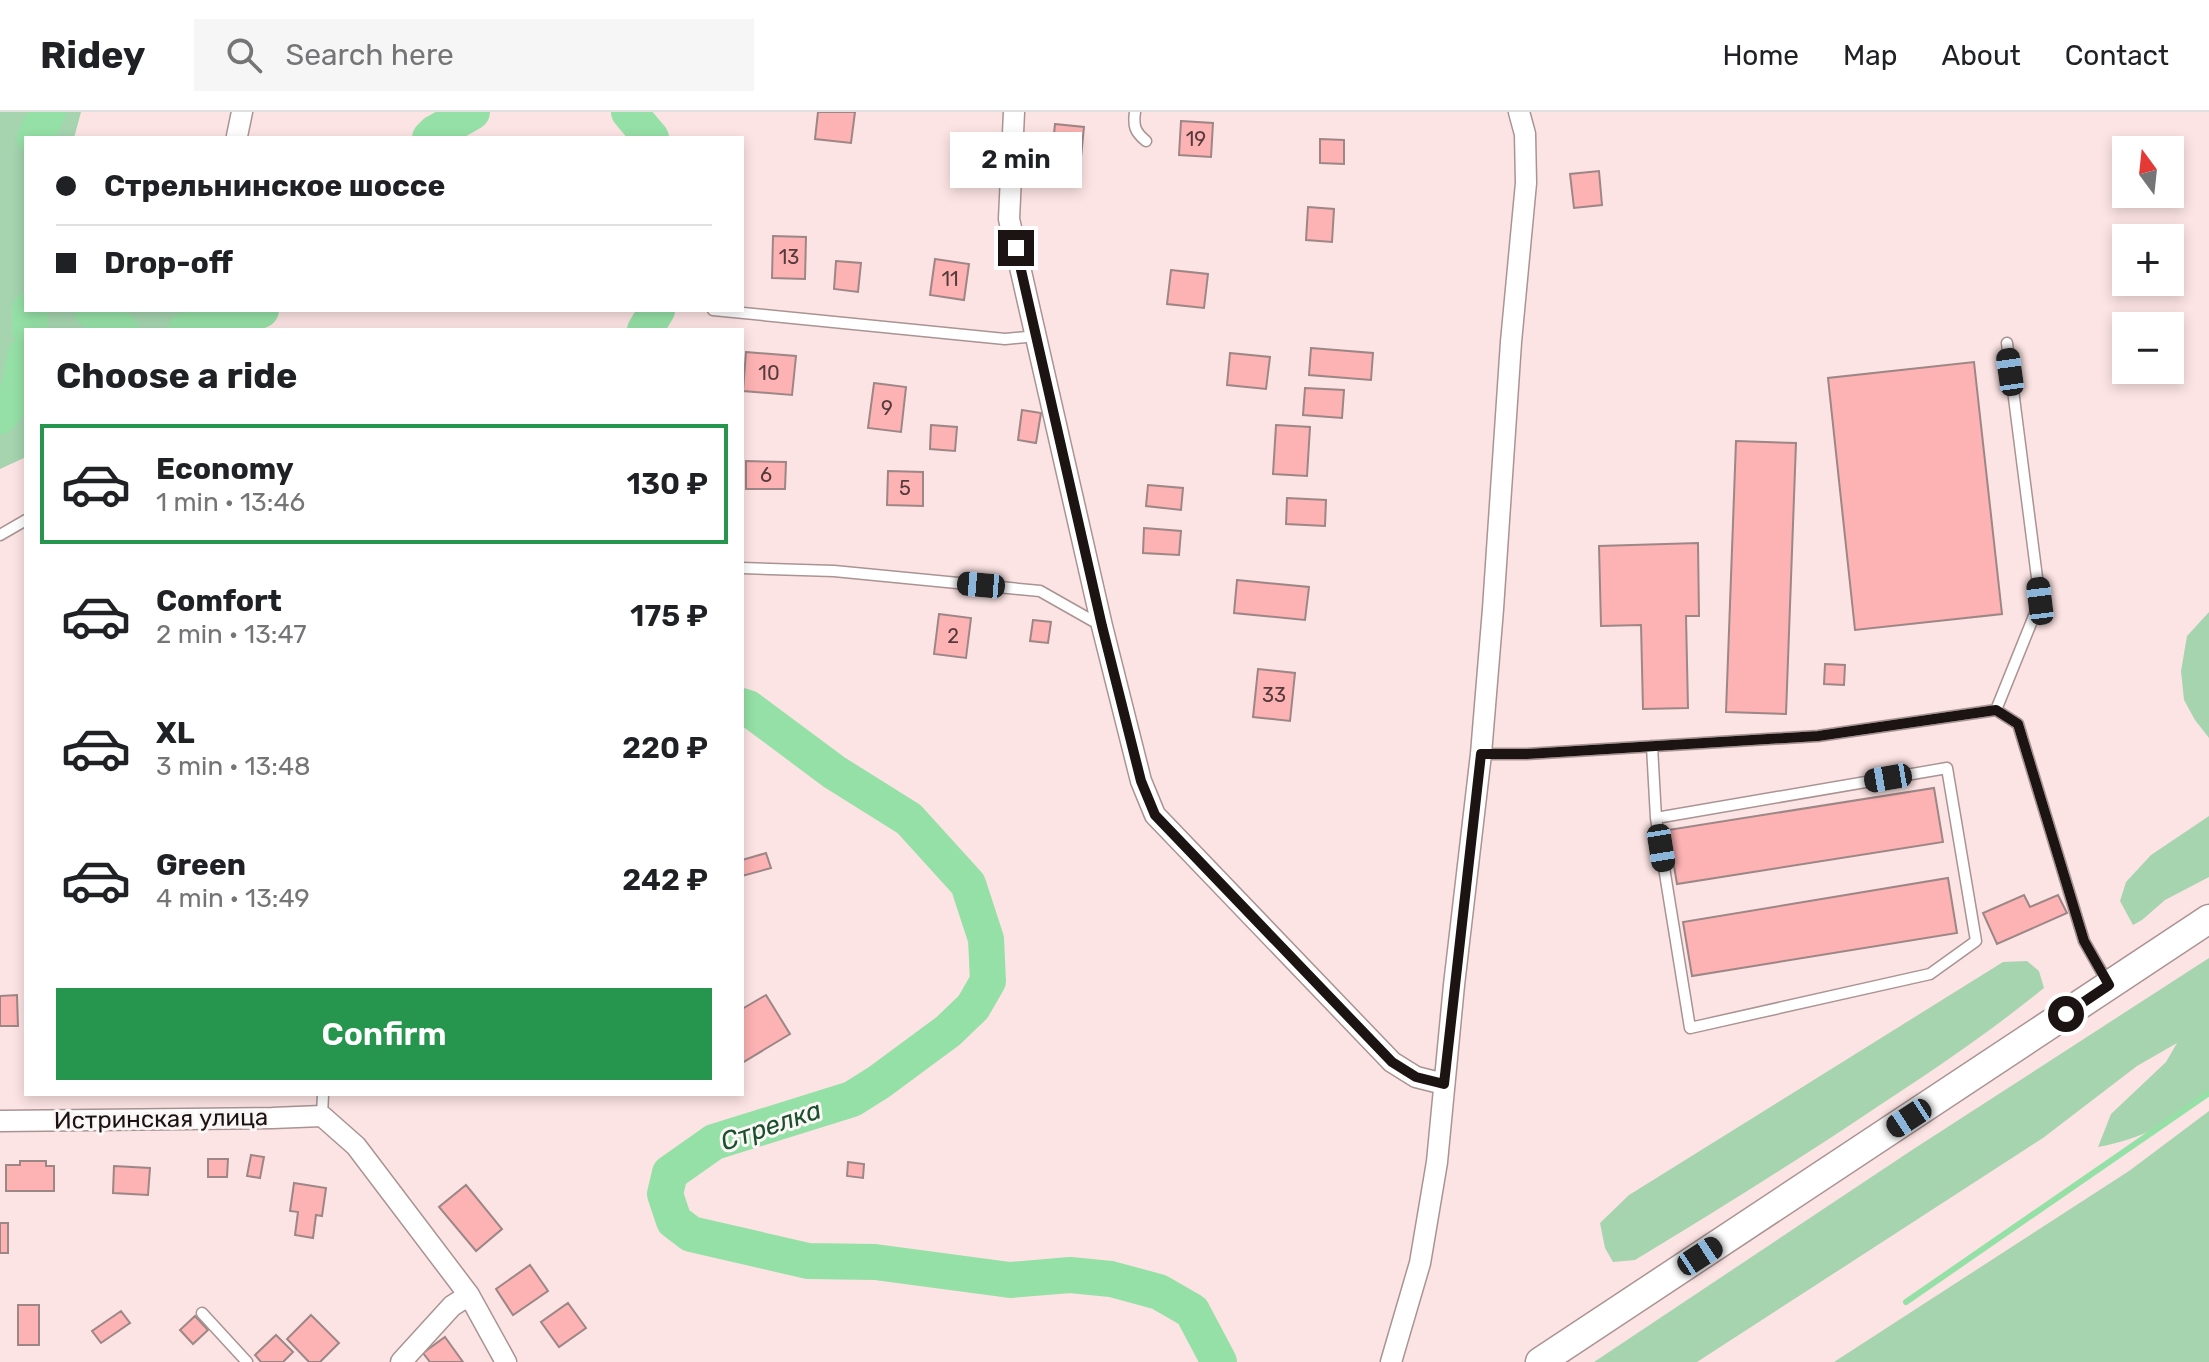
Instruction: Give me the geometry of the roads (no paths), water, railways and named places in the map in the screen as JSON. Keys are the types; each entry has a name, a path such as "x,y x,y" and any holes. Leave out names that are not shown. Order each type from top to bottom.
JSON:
{"main road":[{"path":"1540,1362 2209,919"}],"street":[{"path":"237,136 242,112"},
{"path":"1014,112 1009,219 1102,626 1141,781 1155,815 1392,1062 1416,1077 1444,1084"},
{"path":"1391,1362 1420,1263 1437,1162 1481,754 1511,342 1526,183 1525,134 1519,112"},
{"path":"322,1116 356,1146 469,1295 506,1362"},
{"name":"Истринская улица","path":"0,1121 322,1116"},
{"path":"401,1362 452,1306 469,1295"}],"lane":[{"path":"1135,112 1137,133 1146,141"},
{"path":"733,312 1005,339 1037,336"},
{"path":"1996,710 2040,601 2007,343"},
{"path":"0,535 24,521"},
{"path":"744,568 834,571 1040,591 1102,626"},
{"path":"1481,754 1527,754 1818,736 1996,710 2018,724 2084,941 2109,985"},
{"path":"1652,746 1656,818 1690,1028 1930,974 1976,941 1947,768 1656,818"},
{"path":"322,1116 323,1096"},
{"path":"202,1313 247,1362"}],"waterway":[{"name":"Стрелка","path":"36,136 48,112"},
{"name":"Стрелка","path":"432,136 472,112"},
{"name":"Стрелка","path":"629,112 649,136"},
{"path":"30,312 30,328"},
{"name":"Стрелка","path":"95,312 115,328"},
{"name":"Стрелка","path":"199,328 231,323 256,312"},
{"name":"Стрелка","path":"646,328 656,312"},
{"path":"0,416 18,393 24,364"},
{"name":"Стрелка","path":"744,707 834,772 909,819 968,884 986,939 988,981 973,1007 948,1031 852,1099 714,1142 670,1173 665,1194 674,1221 691,1234 808,1261 875,1262 1010,1280 1070,1275 1111,1279 1159,1292 1192,1311 1219,1362"},
{"path":"1906,1302 2209,1093"}]}
